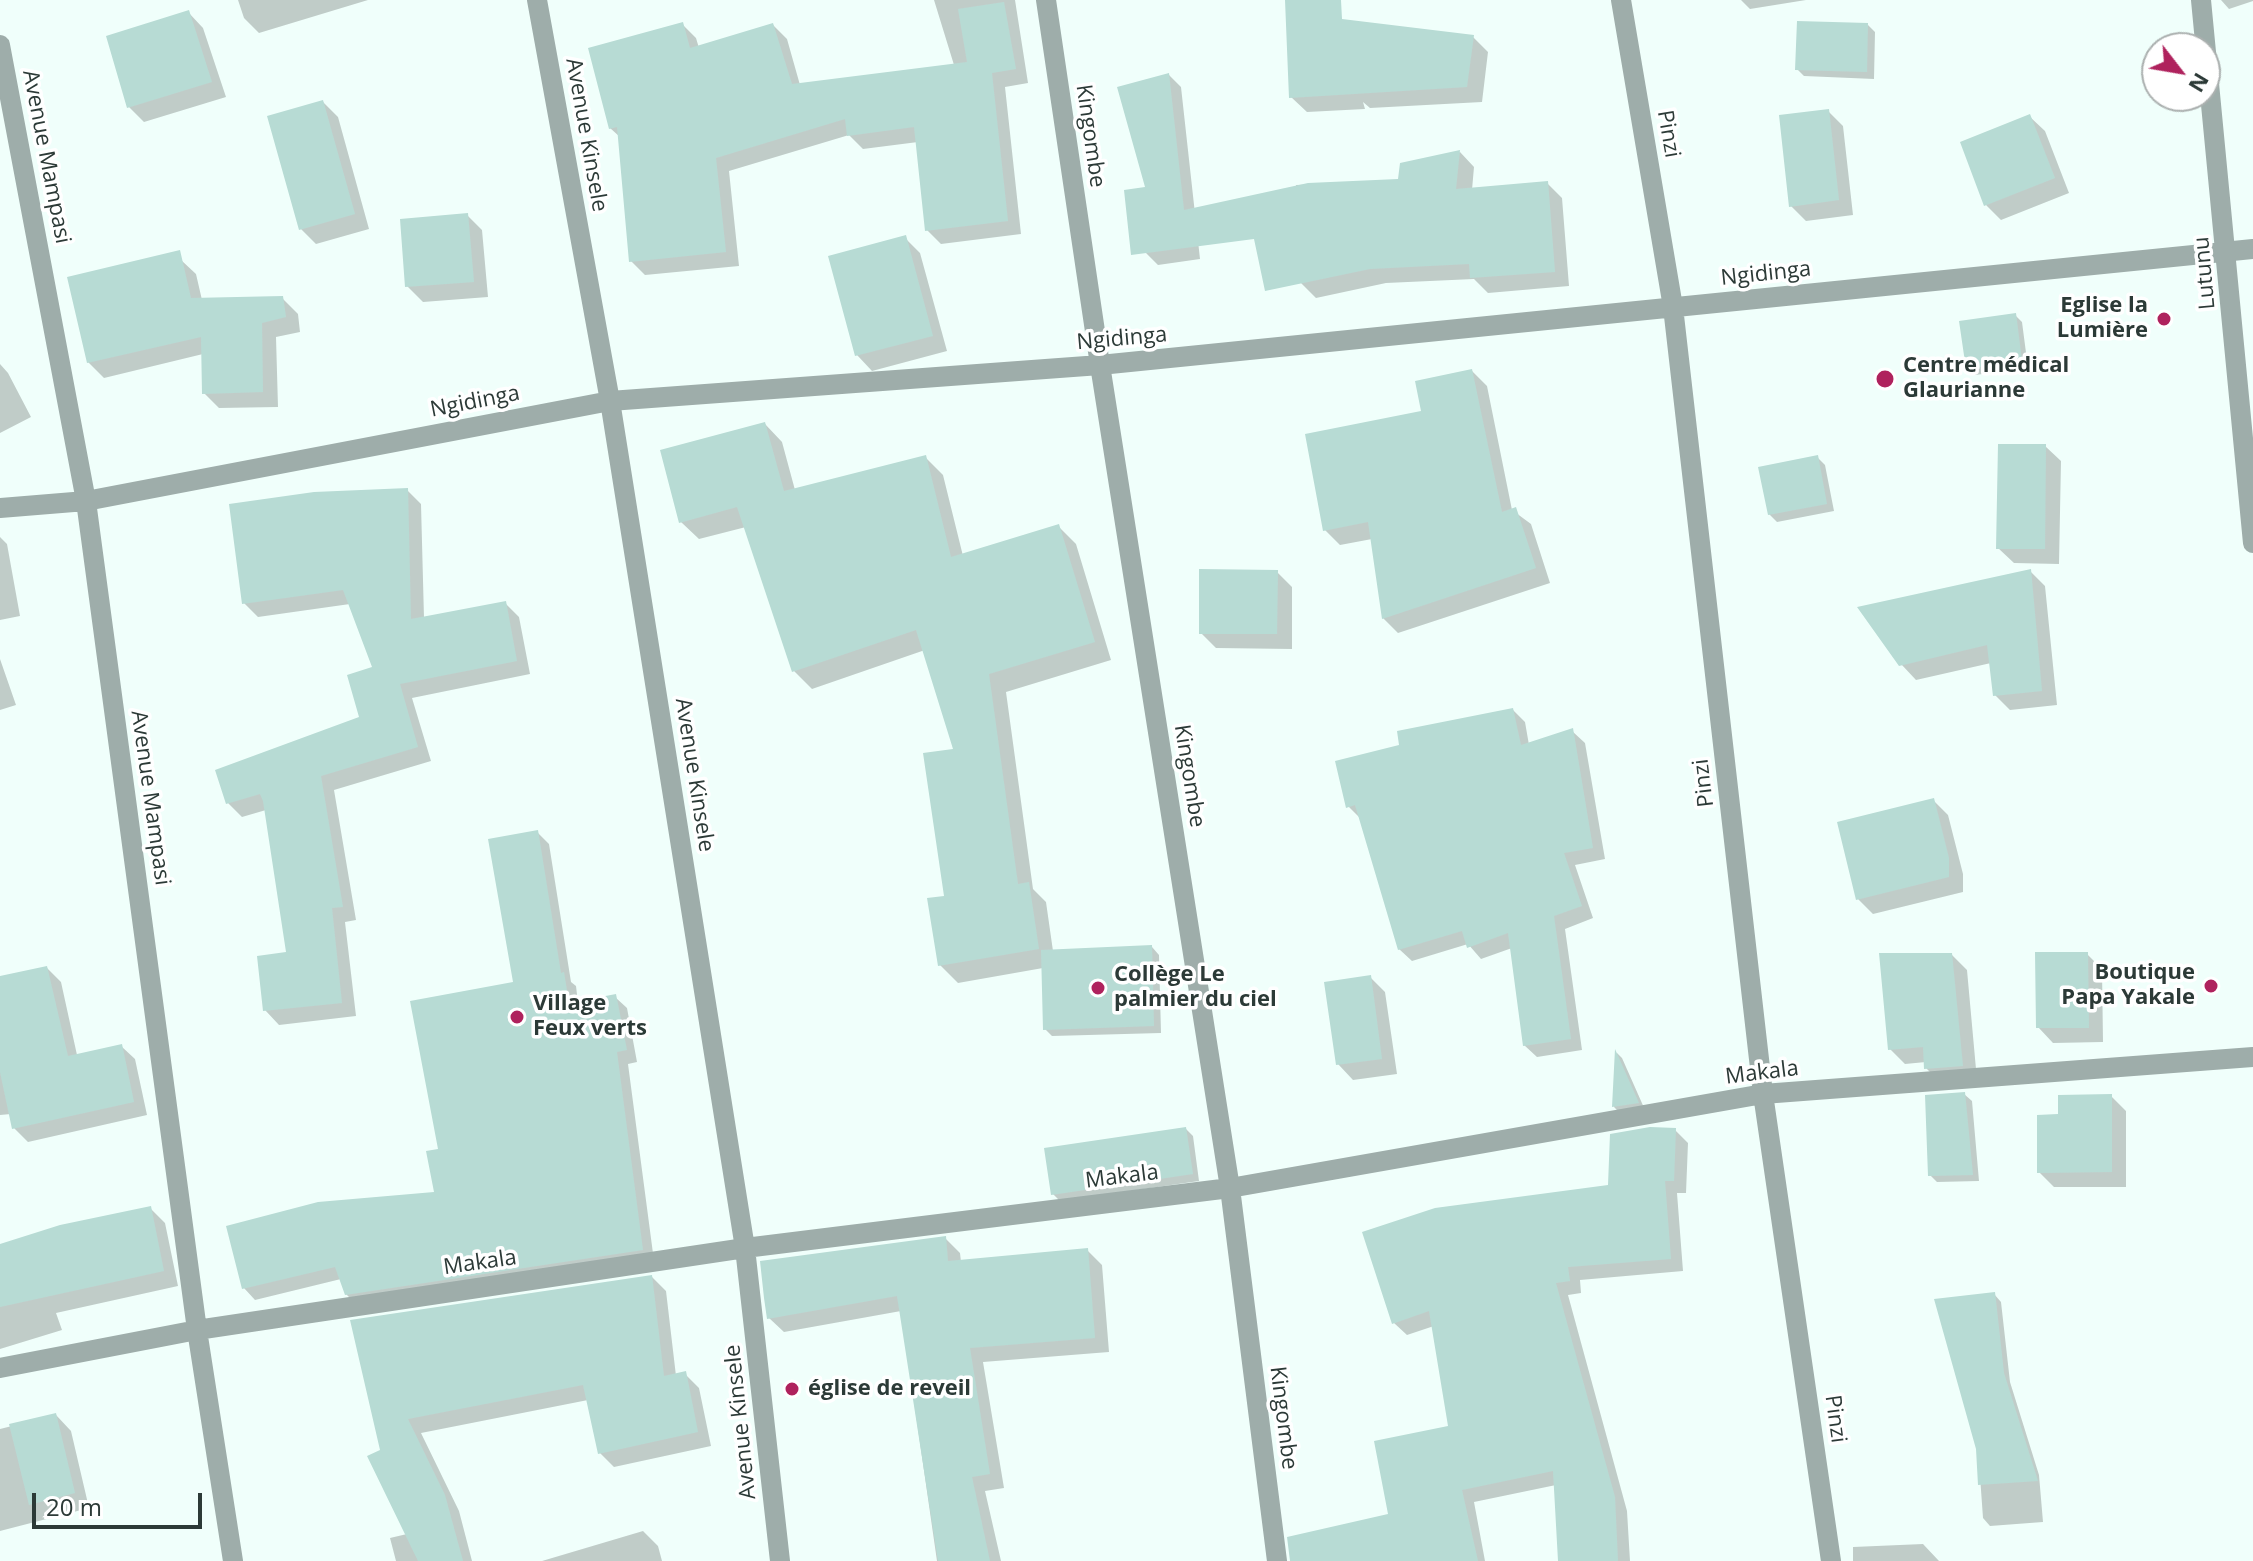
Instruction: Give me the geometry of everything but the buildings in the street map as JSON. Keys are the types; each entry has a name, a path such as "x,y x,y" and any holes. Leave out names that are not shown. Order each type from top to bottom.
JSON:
{"street":[{"name":"Avenue Kinsele","path":"537,0 610,401 745,1248 780,1561"},
{"name":"Kingombe","path":"1046,0 1100,365 1230,1188 1277,1561"},
{"name":"Pinzi","path":"1621,0 1673,307 1763,1094 1831,1561"},
{"name":"Lutunu","path":"2201,0 2253,543"},
{"name":"Avenue Mampasi","path":"0,45 86,501 197,1330 233,1561"},
{"name":"Ngidinga","path":"0,508 86,501 610,401 1100,365 2253,249"},
{"name":"Makala","path":"0,1368 197,1330 745,1248 1230,1188 1763,1094 2253,1057"}],"place":[{"name":"Eglise la Lumière","path":"2164,319"},
{"name":"Centre médical Glaurianne","path":"1885,379"},
{"name":"Boutique Papa Yakale","path":"2211,986"},
{"name":"Collège Le palmier du ciel","path":"1098,988"},
{"name":"Village Feux verts","path":"517,1017"},
{"name":"église de reveil","path":"792,1389"}]}
